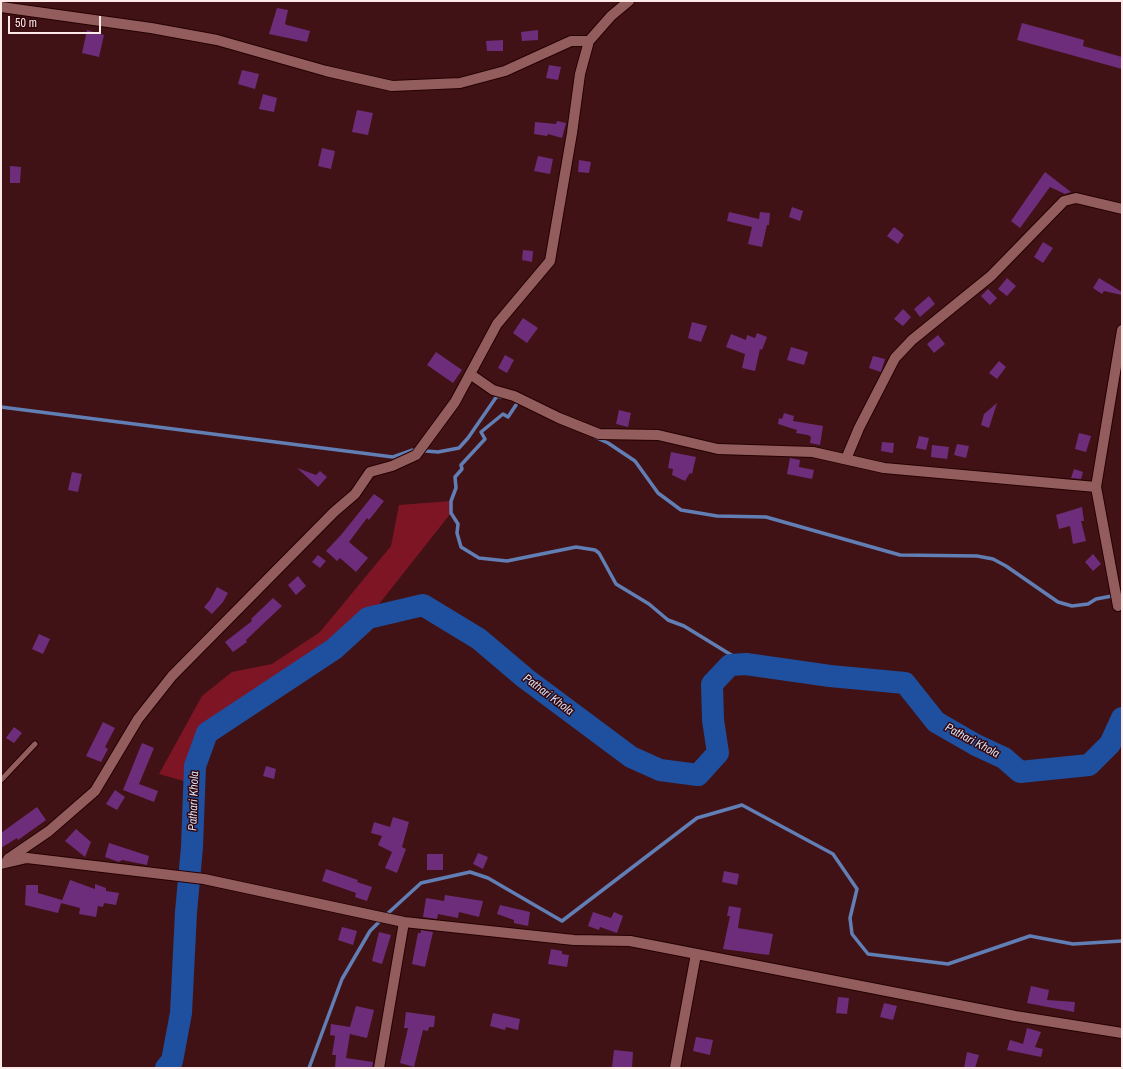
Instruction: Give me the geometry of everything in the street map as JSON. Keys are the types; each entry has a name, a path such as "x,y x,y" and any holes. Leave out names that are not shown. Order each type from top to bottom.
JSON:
{"street":[{"path":"2,862 49,831 95,791 138,719 172,676 334,512 355,494 370,472 392,466 416,455 455,402 497,324 550,261 572,133 580,74 589,41 611,16 629,1"},
{"path":"1,6 151,28 217,40 326,71 392,86 460,83 505,71 571,41 589,41"},
{"path":"846,459 859,428 896,358 912,340 991,276 1064,201 1076,198 1122,208"},
{"path":"1118,606 1096,487 1122,330"},
{"path":"470,374 494,390 514,396 559,418 599,434 658,435 718,449 813,452 884,468 1096,487"},
{"path":"2,862 27,858 204,879 404,922 574,940 630,941 1015,1016 1122,1033"},
{"path":"379,1068 404,922"},
{"path":"675,1068 696,954"}],"lane":[{"path":"1,780 35,744"}],"shaded area":[{"path":"451,501 451,513 368,618 334,649 207,733 195,766 194,784 159,774 202,696 232,672 272,664 320,632 391,546 399,505"}],"building":[{"path":"277,8 288,10 285,24 310,31 307,42 269,34"},
{"path":"1022,23 1084,40 1083,46 1122,57 1122,69 1017,40"},
{"path":"87,30 104,35 99,57 82,53"},
{"path":"538,30 538,40 522,41 521,32"},
{"path":"503,40 503,51 487,51 486,41"},
{"path":"549,65 561,67 558,80 546,78"},
{"path":"242,70 259,74 255,89 238,84"},
{"path":"263,94 277,98 274,112 259,109"},
{"path":"357,110 373,113 368,135 352,132"},
{"path":"557,121 566,123 562,138 548,134 547,136 534,134 535,122 556,124"},
{"path":"322,148 335,151 331,169 318,166"},
{"path":"538,156 553,159 550,174 534,171"},
{"path":"579,160 591,162 589,173 578,172"},
{"path":"10,166 21,167 20,183 10,183"},
{"path":"1045,172 1071,192 1065,194 1050,187 1020,228 1011,221"},
{"path":"792,207 803,211 800,221 789,217"},
{"path":"729,212 759,219 760,212 770,213 769,225 767,225 762,247 748,244 752,227 727,221"},
{"path":"894,227 904,235 898,244 887,236"},
{"path":"1043,242 1053,248 1043,263 1034,257"},
{"path":"523,250 533,251 532,262 522,260"},
{"path":"1007,278 1016,286 1007,296 998,289"},
{"path":"1099,278 1122,292 1122,295 1104,291 1102,294 1093,288"},
{"path":"988,289 997,298 990,305 981,296"},
{"path":"929,296 935,304 920,317 914,309"},
{"path":"903,309 911,317 903,326 894,319"},
{"path":"523,318 538,328 527,343 513,333"},
{"path":"692,322 707,326 701,342 688,338"},
{"path":"757,333 767,337 762,350 760,349 755,371 742,368 745,354 726,347 731,334 746,340 747,335 755,338"},
{"path":"938,335 945,344 934,353 927,344"},
{"path":"791,347 808,352 804,365 787,360"},
{"path":"436,352 462,370 453,383 427,365"},
{"path":"505,355 514,360 507,373 498,368"},
{"path":"873,356 885,359 881,372 869,368"},
{"path":"999,361 1006,367 997,379 989,373"},
{"path":"997,403 989,428 981,425 984,414"},
{"path":"619,410 631,413 628,427 616,424"},
{"path":"784,413 794,416 793,421 823,426 820,445 810,443 811,437 808,435 796,433 797,430 778,424 779,418 782,419"},
{"path":"1079,433 1091,436 1086,452 1075,449"},
{"path":"919,436 929,438 926,450 916,448"},
{"path":"882,442 894,443 893,453 881,451"},
{"path":"957,444 969,446 966,458 954,455"},
{"path":"932,445 949,447 947,459 931,457"},
{"path":"671,452 696,457 692,474 690,473 685,481 672,475 673,469 668,468"},
{"path":"790,458 800,460 799,467 814,470 812,479 787,474"},
{"path":"297,468 316,475 320,471 327,477 318,487"},
{"path":"1074,469 1083,472 1081,479 1071,478"},
{"path":"72,472 82,474 78,492 68,490"},
{"path":"374,494 384,501 369,520 367,518 349,542 368,558 356,572 340,558 337,561 326,551"},
{"path":"1082,507 1084,521 1081,521 1086,541 1073,544 1070,526 1059,529 1056,515"},
{"path":"1093,554 1101,564 1093,571 1085,562"},
{"path":"318,555 326,561 320,568 312,562"},
{"path":"298,576 306,586 296,595 288,585"},
{"path":"217,587 228,593 223,602 212,614 204,607 210,600"},
{"path":"273,598 282,606 246,640 247,642 233,652 225,642 252,621 251,619"},
{"path":"39,634 50,639 43,654 32,649"},
{"path":"103,722 115,728 105,747 108,749 101,762 86,756"},
{"path":"14,727 22,733 14,743 6,738"},
{"path":"142,743 154,748 139,784 158,791 154,802 123,790"},
{"path":"266,766 276,769 274,779 263,776"},
{"path":"115,790 125,797 117,810 106,804"},
{"path":"37,807 46,820 18,840 17,838 1,848 1,833"},
{"path":"393,817 409,822 402,847 406,849 397,873 385,868 392,852 378,845 382,836 371,833 374,822 390,827"},
{"path":"76,829 91,842 85,857 65,841"},
{"path":"109,843 149,856 147,865 122,860 119,862 105,857"},
{"path":"478,853 488,857 483,869 473,864"},
{"path":"427,854 443,854 443,870 427,870"},
{"path":"326,869 358,880 357,882 372,887 367,901 355,897 356,893 322,881"},
{"path":"724,871 739,874 737,885 722,882"},
{"path":"70,880 95,889 95,884 106,888 106,891 119,893 116,905 104,903 103,907 98,906 96,917 79,914 80,908 61,903"},
{"path":"26,885 38,885 38,893 62,900 58,913 25,905"},
{"path":"445,895 483,901 479,917 459,912 458,918 438,914 437,919 423,917 426,898 444,901"},
{"path":"500,905 530,912 528,926 514,923 514,920 497,914"},
{"path":"729,906 741,908 738,928 773,934 769,955 723,949 730,916 727,916"},
{"path":"593,912 611,918 614,912 623,916 617,933 600,927 599,930 588,926"},
{"path":"342,927 357,931 353,945 338,940"},
{"path":"421,930 433,932 425,967 412,964 418,933 421,933"},
{"path":"379,932 391,935 382,964 372,961"},
{"path":"551,949 562,951 562,954 569,955 567,967 548,964"},
{"path":"1031,986 1049,990 1047,1000 1075,1002 1074,1012 1027,1003"},
{"path":"838,997 849,998 847,1014 836,1013"},
{"path":"884,1003 897,1006 893,1020 880,1017"},
{"path":"356,1006 374,1010 367,1038 350,1034 346,1058 373,1062 372,1068 335,1068 336,1055 332,1055 335,1036 330,1035 331,1024 350,1027"},
{"path":"406,1012 435,1016 434,1027 429,1027 428,1031 423,1030 414,1067 400,1063 408,1028 404,1028"},
{"path":"493,1013 520,1019 518,1030 506,1027 505,1030 490,1026"},
{"path":"1027,1028 1041,1032 1035,1047 1043,1049 1041,1057 1007,1050 1010,1040 1023,1044"},
{"path":"696,1037 713,1040 710,1055 693,1051"},
{"path":"614,1050 633,1052 632,1068 612,1067"},
{"path":"967,1052 979,1055 975,1068 964,1068"}],"waterway":[{"path":"1,407 393,457 413,450 438,452 459,448 468,438 497,396 501,397"},
{"path":"451,513 451,501 456,488 455,477 462,469 461,465 485,439 481,432 503,414 508,417 518,402"},
{"path":"595,437 608,443 635,461 658,493 681,510 717,516 766,517 900,555 977,556 993,559 1006,566 1058,602 1072,606 1088,604 1096,599 1122,596"},
{"path":"451,513 458,524 457,533 461,547 479,558 507,561 576,547 595,550 599,553 616,584 649,604 668,620 684,626 746,664"},
{"name":"Pathari Khola","path":"166,1068 172,1061 181,1013 186,912 192,847 195,766 207,733 334,649 368,618 423,605 479,639 525,678 631,757 660,770 698,775 718,753 713,720 712,684 730,665 746,664 830,676 905,683 936,722 976,745 1004,758 1020,772 1089,765 1110,744 1122,718"},
{"path":"386,915 421,883 470,872 488,878 562,921 697,818 742,805 833,854 857,889 850,918 852,934 868,954 948,964 1030,936 1073,944 1122,941"},
{"path":"309,1068 342,979 370,931 381,920"}]}
